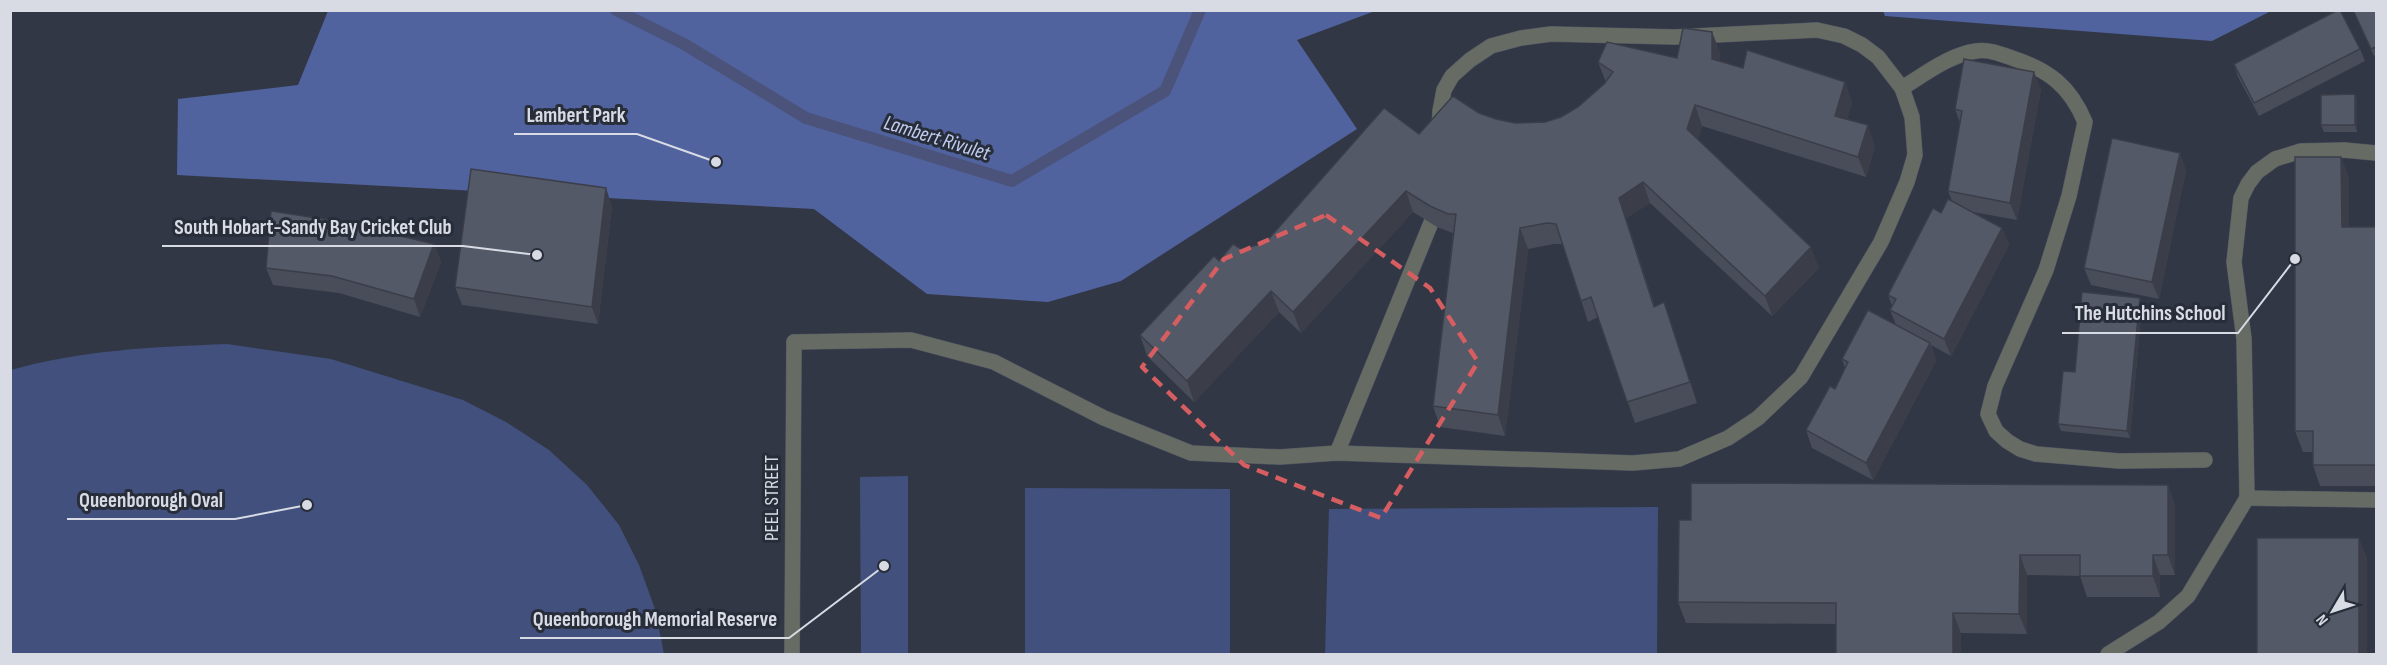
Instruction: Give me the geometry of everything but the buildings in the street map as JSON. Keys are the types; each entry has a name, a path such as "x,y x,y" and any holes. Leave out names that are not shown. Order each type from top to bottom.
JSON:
{"street":[{"path":"1436,190 1435,213 1337,453 1633,463 1679,459 1728,438 1758,418 1801,377 1881,242 1907,182 1915,155 1912,117 1902,88 1878,57 1862,45 1844,36 1817,30 1675,37 1551,34 1521,38 1491,46 1452,76 1444,90 1438,145"},
{"path":"1902,88 1939,65 1977,51 1998,53 2037,66 2055,78 2070,94 2085,122 2069,196 2046,270 1995,386 1988,414 1996,431 2020,449 2036,454 2119,461 2205,460"},
{"path":"2108,654 2160,622 2188,596 2247,498 2244,339 2234,262 2241,198 2257,172 2275,159 2301,151 2344,150 2376,153"},
{"name":"PEEL STREET","path":"792,654 794,342 911,340 994,362 1104,418 1191,453 1280,457 1337,453"},
{"path":"2247,498 2376,500"}],"highlighted area":[{"path":"1326,215 1430,288 1478,362 1381,518 1244,465 1142,367 1224,259"}],"shaded area":[{"path":"1883,10 2271,11 2212,41 1885,16"},
{"path":"328,11 1375,11 1297,40 1357,129 1121,281 1048,302 927,294 814,209 177,175 178,99 298,85"},
{"path":"227,344 331,359 463,400 506,422 549,450 587,485 619,525 639,565 655,609 664,654 11,654 11,370 91,354 145,348"},
{"path":"908,476 908,654 861,654 860,477"},
{"path":"1025,488 1230,489 1230,654 1025,654"},
{"path":"1658,507 1657,654 1325,654 1329,509"}],"waterway":[{"name":"Lambert Rivulet","path":"616,10 684,44 806,118 1012,181 1165,91 1200,10"}],"place":[{"name":"Lambert Park","path":"716,162"},
{"name":"South Hobart-Sandy Bay Cricket Club","path":"537,255"},
{"name":"The Hutchins School","path":"2295,259"},
{"name":"Queenborough Oval","path":"307,505"},
{"name":"Queenborough Memorial Reserve","path":"884,566"}]}
